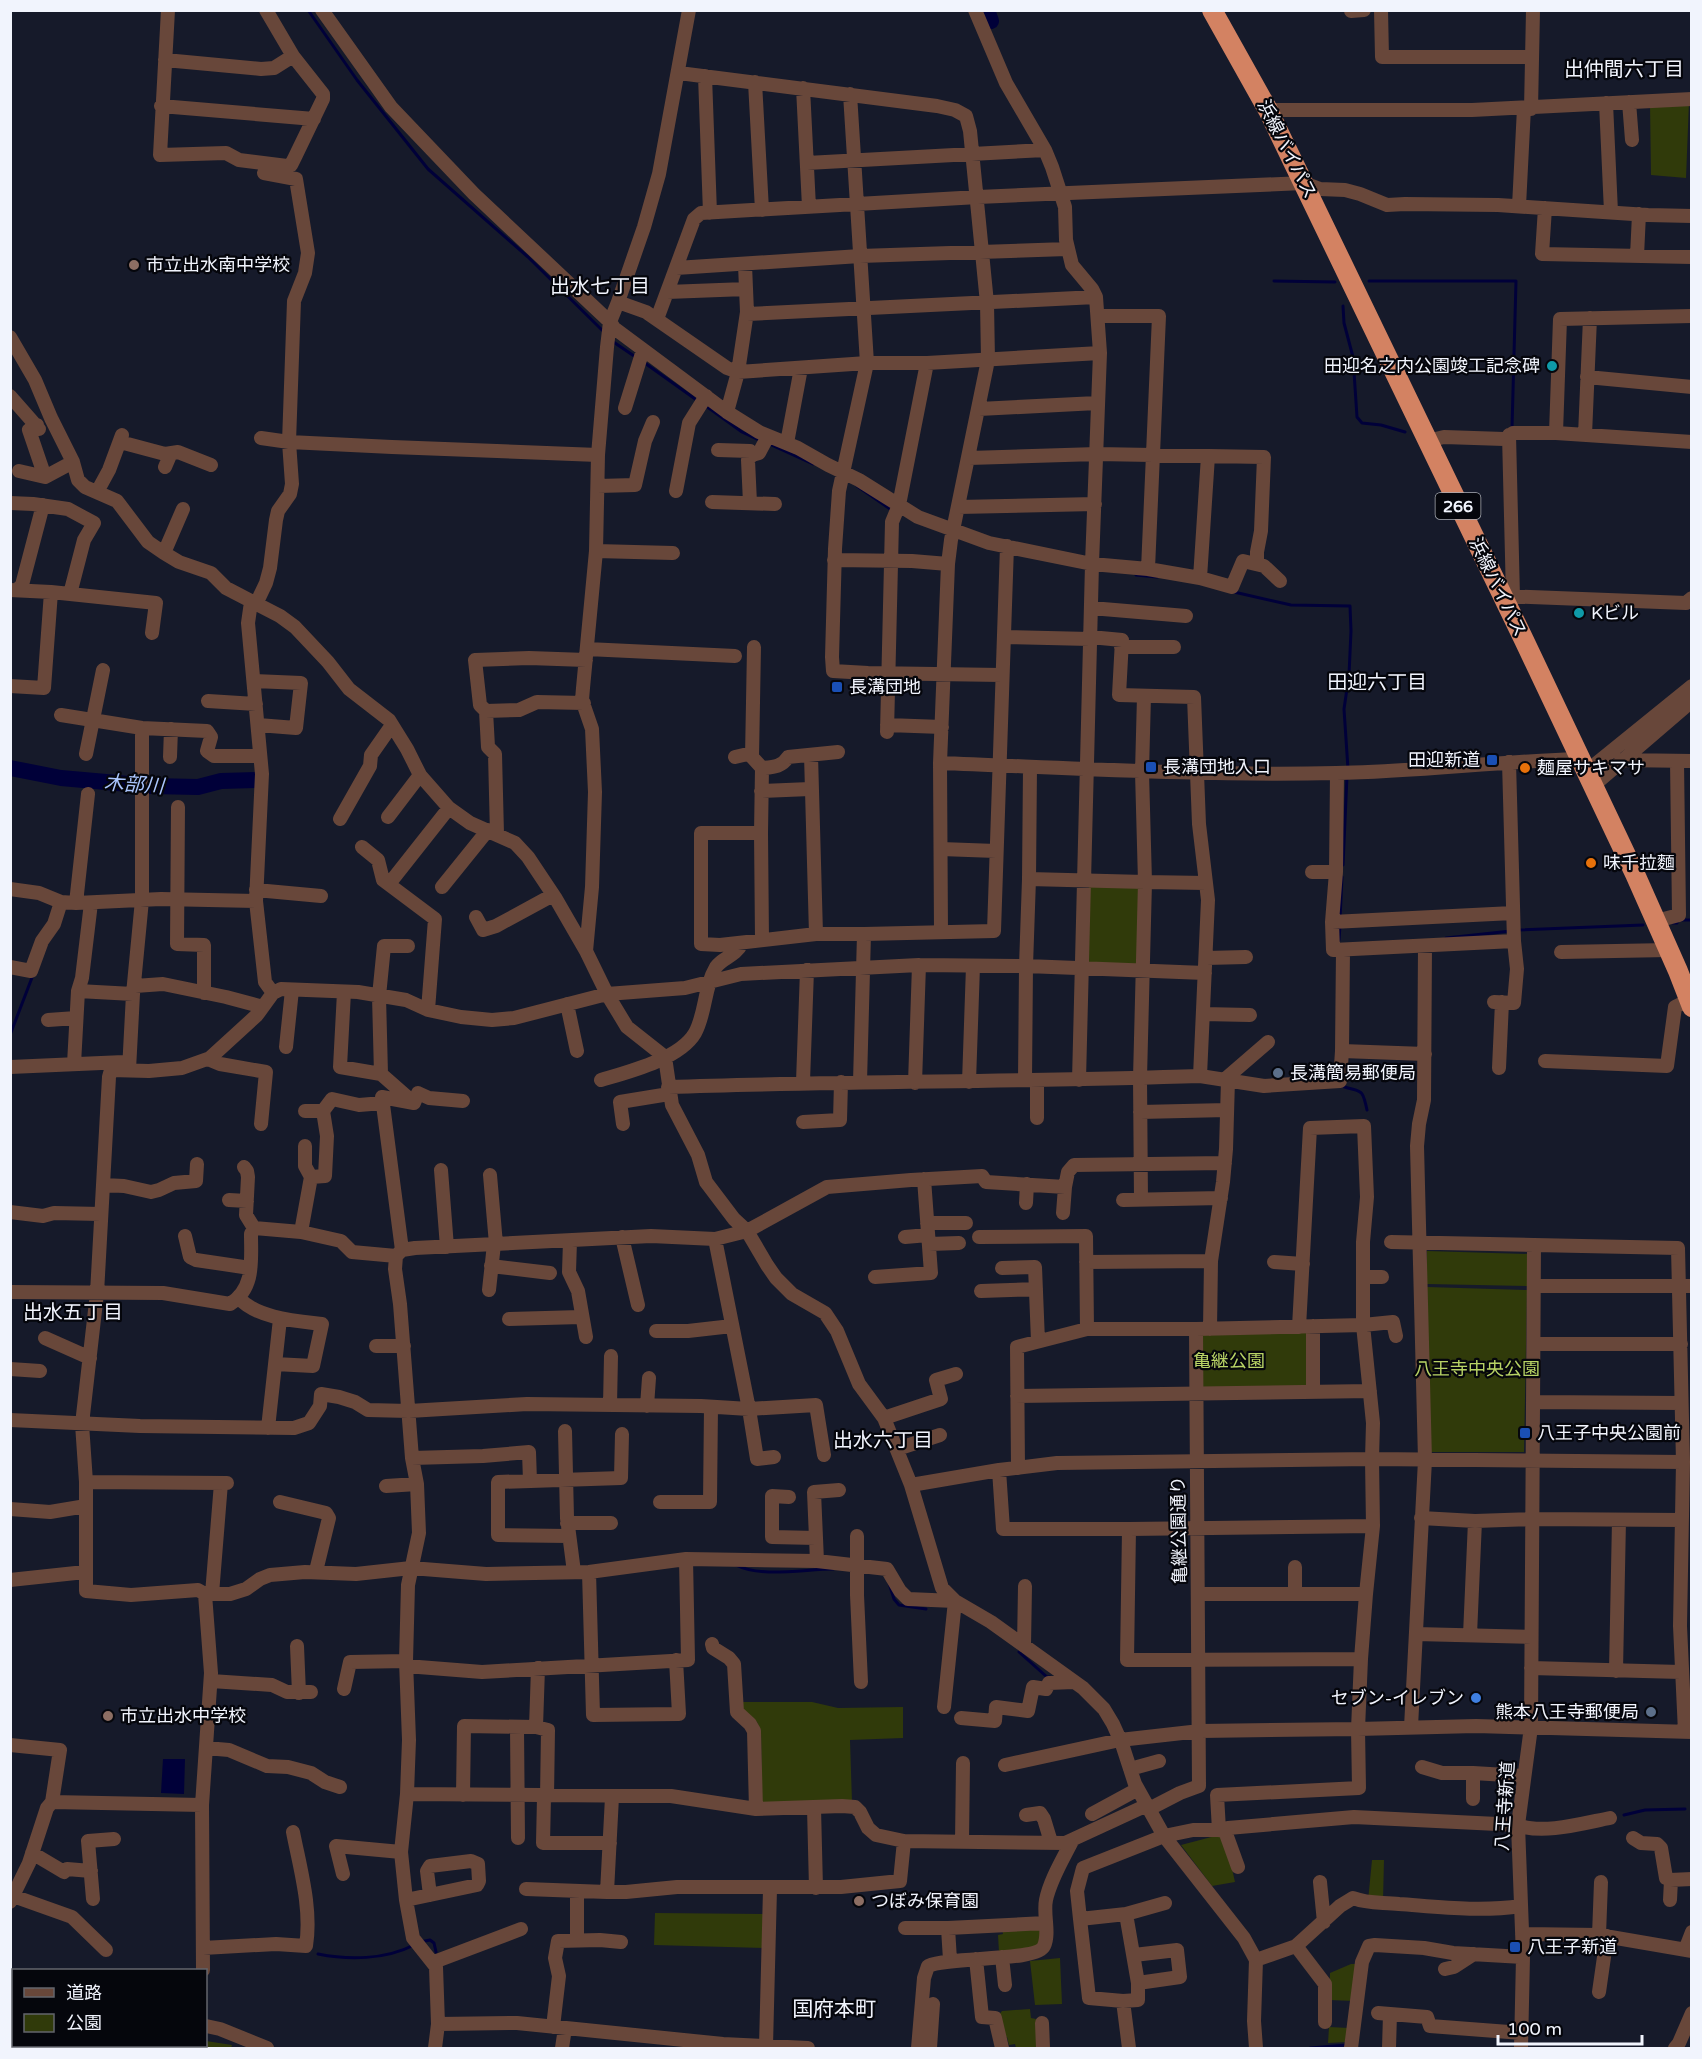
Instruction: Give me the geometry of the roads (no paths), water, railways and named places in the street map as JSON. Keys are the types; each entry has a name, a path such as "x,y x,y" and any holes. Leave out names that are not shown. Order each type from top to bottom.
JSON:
{"highway":[{"name":"浜線バイパス","path":"1212,10 1268,110 1427,441 1508,597 1669,950 1690,1004"}],"street":[{"path":"168,10 160,155 226,153 239,160 280,167 291,165 314,119 323,94 293,56 266,10"},
{"path":"322,10 391,107 474,194 614,328 727,412 768,436 787,443 873,487 897,510 918,516 953,533 1007,548 1092,564 1148,569 1200,578 1232,588 1244,561 1264,566 1280,581"},
{"path":"586,951 592,887 595,792 592,729 584,703 583,688 596,550 598,455 610,322 645,227 659,174 689,10"},
{"path":"975,10 1006,83 1045,150 1052,167 1065,207 1067,249 1072,265 1096,297 1098,316 1100,353 1092,564 1079,1080"},
{"path":"1351,11 1364,10"},
{"path":"1380,10 1382,57 1532,57"},
{"path":"1519,207 1532,57 1533,10"},
{"path":"165,60 261,69 274,68 293,56"},
{"path":"679,73 937,106 955,110 966,116 978,196 987,303 988,360 948,564 940,763 941,932"},
{"path":"705,76 710,213"},
{"path":"755,82 762,210"},
{"path":"803,88 809,207"},
{"path":"850,94 867,363 839,491 834,560 833,670 1002,675"},
{"path":"1268,110 1472,110 1692,99"},
{"path":"1629,102 1632,140"},
{"path":"1606,103 1611,212"},
{"path":"161,106 314,119"},
{"path":"807,163 1045,150"},
{"path":"264,173 296,179 308,253 305,273 294,301 289,442 291,490 278,511 266,583 254,603 248,623 262,774 256,896 265,982 273,993"},
{"path":"657,319 694,219 700,213 978,196 1304,183 1320,189 1346,190 1387,205 1519,207 1692,216"},
{"path":"1545,208 1542,254 1692,257"},
{"path":"1637,256 1639,214"},
{"path":"676,268 982,250 1067,249"},
{"path":"727,412 738,372 747,315 745,265"},
{"path":"666,292 746,289"},
{"path":"747,315 1096,297"},
{"path":"618,302 646,312 728,368 738,372 867,363 927,363 1100,353"},
{"path":"1098,316 1160,316 1148,569"},
{"path":"1556,433 1560,319 1692,316"},
{"path":"1585,435 1590,318"},
{"path":"11,343 35,380 73,462 78,480 85,487 117,501 148,542 179,562 211,573 226,588 295,627 350,689 389,720 407,748 420,775 449,808 470,823 514,843 528,857 586,951 607,994 627,1027 665,1057 672,1105 698,1155 706,1182 734,1219 747,1231 777,1278 792,1293 825,1313 837,1331 859,1384 884,1418 897,1449 911,1485 942,1588 955,1601 991,1622 1074,1682 1104,1709 1120,1740 1138,1789 1164,1836 1244,1938 1257,1960 1254,2021 1256,2049"},
{"path":"625,408 643,350"},
{"path":"927,363 897,510 892,561 887,728 942,727"},
{"path":"787,443 801,368"},
{"path":"1587,377 1692,387"},
{"path":"10,396 38,427 29,430 45,477"},
{"path":"676,492 689,423 706,396"},
{"path":"979,409 1097,403"},
{"path":"598,486 635,485 645,441 653,422"},
{"path":"1427,441 1444,437 1504,439 1513,433 1556,433 1692,442"},
{"path":"1509,435 1508,597 1686,603 1692,598"},
{"path":"718,450 759,453 768,436"},
{"path":"261,438 289,442 598,455"},
{"path":"97,492 109,470 121,439 165,454 178,452 211,465"},
{"path":"165,467 171,453"},
{"path":"750,503 748,460 752,454"},
{"path":"969,458 1096,454 1264,457 1261,531 1257,563"},
{"path":"1200,578 1208,456"},
{"path":"19,471 45,477 73,462"},
{"path":"712,502 775,504"},
{"path":"10,503 68,509 94,523 84,540 70,594"},
{"path":"958,507 1095,504"},
{"path":"14,590 22,585 43,505"},
{"path":"164,552 183,509"},
{"path":"761,832 701,833 701,944 720,945 816,934 994,931 1007,548"},
{"path":"596,550 673,553"},
{"path":"834,560 948,564"},
{"path":"14,590 156,603 155,629"},
{"path":"10,686 44,688 51,592"},
{"path":"1091,608 1186,616"},
{"path":"1004,637 1122,639 1119,695 1194,697 1199,824 1208,900 1200,1076"},
{"path":"754,647 752,757 762,768 762,940"},
{"path":"1121,647 1174,647"},
{"path":"442,886 493,832 495,754 488,747 486,711 480,705 475,660 586,654 735,656"},
{"path":"86,754 103,670"},
{"path":"254,681 301,683 296,728 258,725"},
{"path":"1587,772 1692,686"},
{"path":"1141,1200 1144,696"},
{"path":"208,701 256,704"},
{"path":"940,763 1143,772 1337,774 1482,766 1509,762 1587,772 1621,760 1692,701"},
{"path":"486,711 519,710 537,702 584,703"},
{"path":"61,715 142,728 207,731 211,737 207,751 214,756 259,756"},
{"path":"340,819 370,766 372,756 392,725"},
{"path":"129,1066 142,900 142,728"},
{"path":"170,757 171,729"},
{"path":"762,768 775,767 785,762 788,757 838,752"},
{"path":"735,757 752,753"},
{"path":"811,755 810,789 816,934"},
{"path":"1621,760 1684,761 1679,915 1656,921"},
{"path":"1499,1068 1498,1002 1514,1003 1517,969 1514,940 1509,762"},
{"path":"1030,767 1026,966 1031,1080 1037,1118"},
{"path":"1337,774 1333,950 1514,940"},
{"path":"388,817 420,775"},
{"path":"761,791 810,789"},
{"path":"76,903 88,794"},
{"path":"178,807 177,944 204,945 204,993"},
{"path":"389,884 449,808"},
{"path":"362,847 378,860 383,880 435,919 428,1010"},
{"path":"941,849 996,851"},
{"path":"1312,872 1336,872"},
{"path":"1029,879 1206,882"},
{"path":"10,889 39,893 61,902 76,903 256,896 321,896"},
{"path":"476,916 483,930 496,926 553,895"},
{"path":"10,967 31,971 42,941 54,924 61,902"},
{"path":"74,1064 78,991 91,903"},
{"path":"1332,922 1513,913"},
{"path":"860,1082 864,934"},
{"path":"601,1080 632,1071 665,1057 686,1044 695,1033 717,966 738,952 742,942"},
{"path":"381,1074 379,996 384,946 408,946"},
{"path":"1411,1727 1425,1460 1417,1146 1425,1100 1425,946"},
{"path":"623,1124 620,1102 669,1090 803,1082 915,1083 1200,1076 1264,1086 1340,1081 1343,950"},
{"path":"1562,952 1669,950"},
{"path":"1206,958 1246,957"},
{"path":"10,1067 74,1064 129,1066 149,1071 182,1068 208,1059 263,1007 273,993 281,989 379,996 406,1000 428,1010 461,1017 492,1020 514,1018 607,994 685,988 741,974 919,965 1026,966 1205,973"},
{"path":"915,1083 919,965"},
{"path":"969,1082 973,966"},
{"path":"803,1082 807,970"},
{"path":"78,991 134,990 163,984 263,1007"},
{"path":"286,1047 292,990"},
{"path":"344,992 340,1067 381,1074 414,1103"},
{"path":"567,1004 577,1051"},
{"path":"1545,1061 1667,1066 1675,1007 1690,1004"},
{"path":"1203,1014 1250,1015"},
{"path":"48,1020 76,1018"},
{"path":"1226,1080 1268,1042"},
{"path":"1341,1051 1425,1054"},
{"path":"208,1059 220,1064 266,1072 261,1124"},
{"path":"110,1066 97,1293 82,1424 86,1482 86,1591 131,1595 198,1590 208,1594 230,1594 246,1589 270,1575 316,1572 356,1574 411,1568 486,1574 589,1572 686,1559 817,1561 858,1564 887,1569 900,1591 908,1599 955,1601"},
{"name":"亀継公園通り","path":"1199,1786 1196,1394 1225,1163 1226,1080"},
{"path":"803,1122 840,1120 841,1082"},
{"path":"414,1103 418,1093 429,1098 463,1101"},
{"path":"414,1103 382,1097 399,1253 395,1269 404,1346 412,1458 417,1484 418,1533 408,1585 406,1663 409,1740 407,1794 401,1852 413,1938 434,1962 438,2025 435,2049"},
{"path":"311,1177 325,1176 327,1136 323,1111 332,1099 359,1105 383,1103"},
{"path":"305,1110 323,1111"},
{"path":"1140,1112 1227,1110"},
{"path":"407,1794 546,1797 671,1796 756,1809 855,1807 868,1828 876,1835 904,1840 1065,1843 1143,1807 1149,1809 1179,1793 1199,1786 1217,1794 1359,1788 1358,1730 1361,1659 1373,1526 1373,1423 1363,1325 1366,1197 1364,1126 1310,1128 1303,1264 1306,1327 1313,1392"},
{"path":"301,1233 311,1177 305,1166 305,1146"},
{"path":"1063,1214 1068,1172 1074,1165 1225,1163"},
{"path":"103,1185 124,1186 151,1192 174,1183 196,1181 197,1164"},
{"path":"244,1167 248,1177 246,1215 254,1228"},
{"path":"441,1170 447,1246"},
{"path":"489,1290 495,1244 490,1175"},
{"path":"254,1228 301,1233 341,1241 352,1252 399,1253 447,1246 622,1237 715,1239 747,1231 826,1187 981,1176 986,1182 1065,1187"},
{"path":"875,1277 931,1273 924,1179"},
{"path":"1026,1203 1027,1184"},
{"path":"1123,1200 1221,1198"},
{"path":"229,1200 247,1201"},
{"path":"10,1212 43,1216 54,1213 101,1214"},
{"path":"905,1237 928,1234 966,1223"},
{"path":"10,1292 163,1293 230,1304 239,1298 250,1277 251,1234 254,1228"},
{"path":"928,1234 959,1243"},
{"path":"185,1236 190,1257 196,1260 250,1268"},
{"path":"979,1237 1086,1236 1087,1329"},
{"path":"622,1237 638,1305"},
{"path":"715,1239 757,1459 774,1457"},
{"path":"570,1241 569,1272 578,1291 586,1337"},
{"path":"1005,1765 1120,1740 1200,1731 1531,1727 1688,1732 1681,1672 1683,1462 1681,1344 1686,1286 1678,1248 1391,1242"},
{"name":"八王寺新道","path":"1521,2049 1523,1957 1518,1825 1531,1727 1534,1245"},
{"path":"1086,1262 1211,1261"},
{"path":"1274,1262 1303,1264"},
{"path":"491,1266 550,1273"},
{"path":"1002,1268 1035,1267 1038,1341"},
{"path":"1363,1277 1382,1277"},
{"path":"1535,1286 1686,1286"},
{"path":"981,1291 1036,1289"},
{"path":"239,1298 245,1305 280,1318 322,1324 313,1366 275,1364"},
{"path":"509,1319 581,1317"},
{"path":"268,1428 280,1318"},
{"path":"1018,1468 1017,1347 1087,1329 1306,1327 1393,1322 1396,1336"},
{"path":"657,1331 688,1331 732,1326"},
{"path":"45,1338 90,1358"},
{"path":"1534,1344 1681,1344"},
{"path":"376,1346 404,1346"},
{"path":"610,1405 611,1356"},
{"path":"10,1369 40,1371"},
{"path":"884,1418 940,1399 936,1380 956,1374"},
{"path":"647,1406 649,1378"},
{"path":"1017,1396 1370,1391"},
{"path":"10,1420 82,1424 294,1428 309,1423 320,1406 321,1394 355,1402 368,1410 409,1411 527,1404 749,1409 816,1405 824,1455"},
{"path":"1533,1402 1681,1403"},
{"path":"660,1502 710,1502 711,1407"},
{"path":"565,1431 567,1529 574,1572"},
{"path":"611,1523 498,1535 498,1482 621,1478 622,1434"},
{"path":"897,1449 940,1434"},
{"path":"412,1458 529,1452 530,1481"},
{"path":"911,1485 1057,1463 1372,1459 1683,1462"},
{"path":"999,1470 1003,1529 1373,1526"},
{"path":"86,1482 224,1483 208,1594 211,1681 202,1805 203,1969"},
{"path":"386,1486 417,1484"},
{"path":"817,1561 814,1492 839,1490"},
{"path":"789,1497 772,1496 771,1537 816,1538"},
{"path":"280,1502 326,1513 329,1518 316,1572"},
{"path":"10,1509 50,1512 86,1506"},
{"path":"1421,1518 1475,1521 1682,1520"},
{"path":"1616,1671 1619,1520"},
{"path":"1470,1635 1475,1521"},
{"path":"1128,1529 1127,1660 1361,1659"},
{"path":"858,1536 857,1595 861,1682"},
{"path":"344,1689 350,1662 406,1663 482,1672 688,1659 686,1559"},
{"path":"1295,1567 1295,1594"},
{"path":"10,1580 86,1572"},
{"path":"589,1572 593,1715 679,1714 676,1660"},
{"path":"1024,1646 1025,1587"},
{"path":"1198,1594 1366,1594"},
{"path":"944,1707 955,1601"},
{"path":"1416,1634 1532,1637"},
{"path":"712,1644 713,1648 734,1664 737,1712 754,1731 756,1809"},
{"path":"211,1681 272,1685 287,1692 305,1692 297,1646"},
{"path":"537,1727 538,1668"},
{"path":"1531,1668 1681,1672"},
{"path":"961,1719 995,1721 996,1707 1028,1712 1034,1687 1046,1689 1049,1683 1074,1682"},
{"path":"463,1795 464,1726 537,1727 548,1730 543,1844 610,1843"},
{"path":"517,1728 518,1839"},
{"path":"10,1745 60,1750 52,1802 47,1808 32,1853 12,1899 72,1917 106,1950"},
{"path":"206,1748 229,1750 267,1766 288,1767 311,1773 325,1782 340,1787"},
{"path":"1130,1769 1159,1761"},
{"path":"962,1842 963,1763"},
{"path":"1422,1767 1442,1773 1523,1776"},
{"path":"1473,1773 1473,1798"},
{"path":"1092,1814 1138,1789"},
{"path":"1217,1794 1222,1830 1238,1867"},
{"path":"607,1892 612,1797"},
{"path":"52,1802 202,1805"},
{"path":"814,1808 816,1888"},
{"path":"1026,1815 1040,1813 1051,1842"},
{"path":"1126,1914 1138,1983 1138,2000 1089,1998 1077,1891 1083,1868 1164,1836 1193,1830 1222,1830 1354,1817 1518,1825 1525,1828 1558,1827 1610,1818"},
{"path":"203,1948 276,1944 306,1946 308,1936 305,1894 293,1832"},
{"path":"1633,1838 1641,1843 1657,1844 1661,1848 1666,1878 1670,1880 1692,1879"},
{"path":"93,1899 88,1841 114,1839"},
{"path":"526,1889 626,1892 677,1887 770,1889 841,1887 900,1881 904,1840"},
{"path":"918,2049 924,1978 928,1966 950,1960 1020,1957 1040,1952 1044,1947 1046,1900 1072,1841"},
{"path":"343,1874 336,1846 401,1852"},
{"path":"32,1853 64,1872 67,1869 91,1871"},
{"path":"1670,1880 1670,1900"},
{"path":"1320,1882 1324,1922"},
{"path":"1599,1992 1603,1935 1601,1882"},
{"path":"770,1889 771,2047"},
{"path":"577,1891 577,1940"},
{"path":"406,1900 430,1895"},
{"path":"1257,1960 1296,1946 1353,1898 1365,1903 1441,1908 1499,1909 1521,1906"},
{"path":"1080,1919 1126,1914 1166,1903"},
{"path":"905,1928 1045,1923"},
{"path":"948,1928 950,1960"},
{"path":"434,1962 521,1929"},
{"path":"1522,1934 1603,1935 1689,1951 1692,1932"},
{"path":"562,2049 559,2027 559,1976 555,1958 558,1941 621,1942"},
{"path":"1296,1946 1325,1984 1325,2022"},
{"path":"1351,2048 1362,1962 1369,1946 1424,1948 1453,1953 1523,1957"},
{"path":"1134,1955 1177,1950 1180,1977 1138,1983"},
{"path":"1445,1969 1454,1967 1474,1954"},
{"path":"1002,1957 1005,1985"},
{"path":"976,1959 982,2017 995,2018 1002,2049"},
{"path":"1123,2001 1129,2049"},
{"path":"930,2049 933,2004"},
{"path":"1389,2049 1384,2013 1427,2018 1430,2026 1522,2033"},
{"path":"1675,2049 1692,2013"},
{"path":"438,2025 517,2023 559,2027 643,2042 808,2049"},
{"path":"1042,2023 1043,2049"},
{"path":"207,2027 236,2042 267,2049"}],"waterway":[{"path":"308,10 357,80 428,169 528,257 604,332"},
{"path":"987,10 991,21"},
{"path":"1274,281 1335,282"},
{"path":"1369,281 1516,281 1512,428"},
{"path":"1343,306 1344,323 1353,357 1357,417 1362,423 1381,425 1405,432"},
{"path":"612,341 637,358"},
{"path":"642,361 698,401"},
{"path":"706,406 742,432 761,441"},
{"path":"767,443 813,464"},
{"path":"857,486 893,511"},
{"path":"1136,575 1157,577"},
{"path":"1234,592 1291,605 1350,606 1349,675 1344,709 1348,769"},
{"name":"木部川","path":"10,768 61,778 151,786 198,787 221,781 257,780"},
{"path":"1343,865 1347,776"},
{"path":"1340,919 1342,877"},
{"path":"1673,923 1677,923 1678,920 1692,920"},
{"path":"1339,940 1340,925"},
{"path":"1517,930 1643,925"},
{"path":"1446,938 1511,931"},
{"path":"10,1035 33,975"},
{"path":"1342,1086 1360,1092 1364,1097 1367,1110"},
{"path":"736,1565 746,1569 770,1572 833,1569"},
{"path":"889,1583 894,1599 899,1605 926,1609"},
{"path":"1019,1652 1047,1677 1050,1677"},
{"path":"1624,1815 1645,1810 1685,1809"},
{"path":"420,1942 430,1940 434,1943 436,1952"},
{"path":"318,1954 342,1957 379,1956 414,1945"},
{"path":"1310,2048 1347,2045"}],"place":[{"name":"市立出水南中学校","path":"134,265"},
{"name":"田迎名之内公園竣工記念碑","path":"1552,366"},
{"name":"Kビル","path":"1579,613"},
{"name":"長溝団地","path":"837,687"},
{"name":"田迎新道","path":"1492,760"},
{"name":"長溝団地入口","path":"1151,767"},
{"name":"麺屋サキマサ","path":"1525,768"},
{"name":"味千拉麵","path":"1591,863"},
{"name":"長溝簡易郵便局","path":"1278,1073"},
{"name":"八王子中央公園前","path":"1525,1433"},
{"name":"セブン-イレブン","path":"1476,1698"},
{"name":"熊本八王寺郵便局","path":"1651,1712"},
{"name":"市立出水中学校","path":"108,1716"},
{"name":"つぼみ保育園","path":"859,1901"},
{"name":"八王子新道","path":"1515,1947"}],"district":[{"name":"出仲間六丁目","path":"1624,69"},
{"name":"出水七丁目","path":"600,286"},
{"name":"田迎六丁目","path":"1377,682"},
{"name":"出水五丁目","path":"73,1312"},
{"name":"出水六丁目","path":"883,1440"},
{"name":"国府本町","path":"834,2009"}],"park label":[{"name":"亀継公園","path":"1229,1361"},
{"name":"八王寺中央公園","path":"1477,1369"}]}
